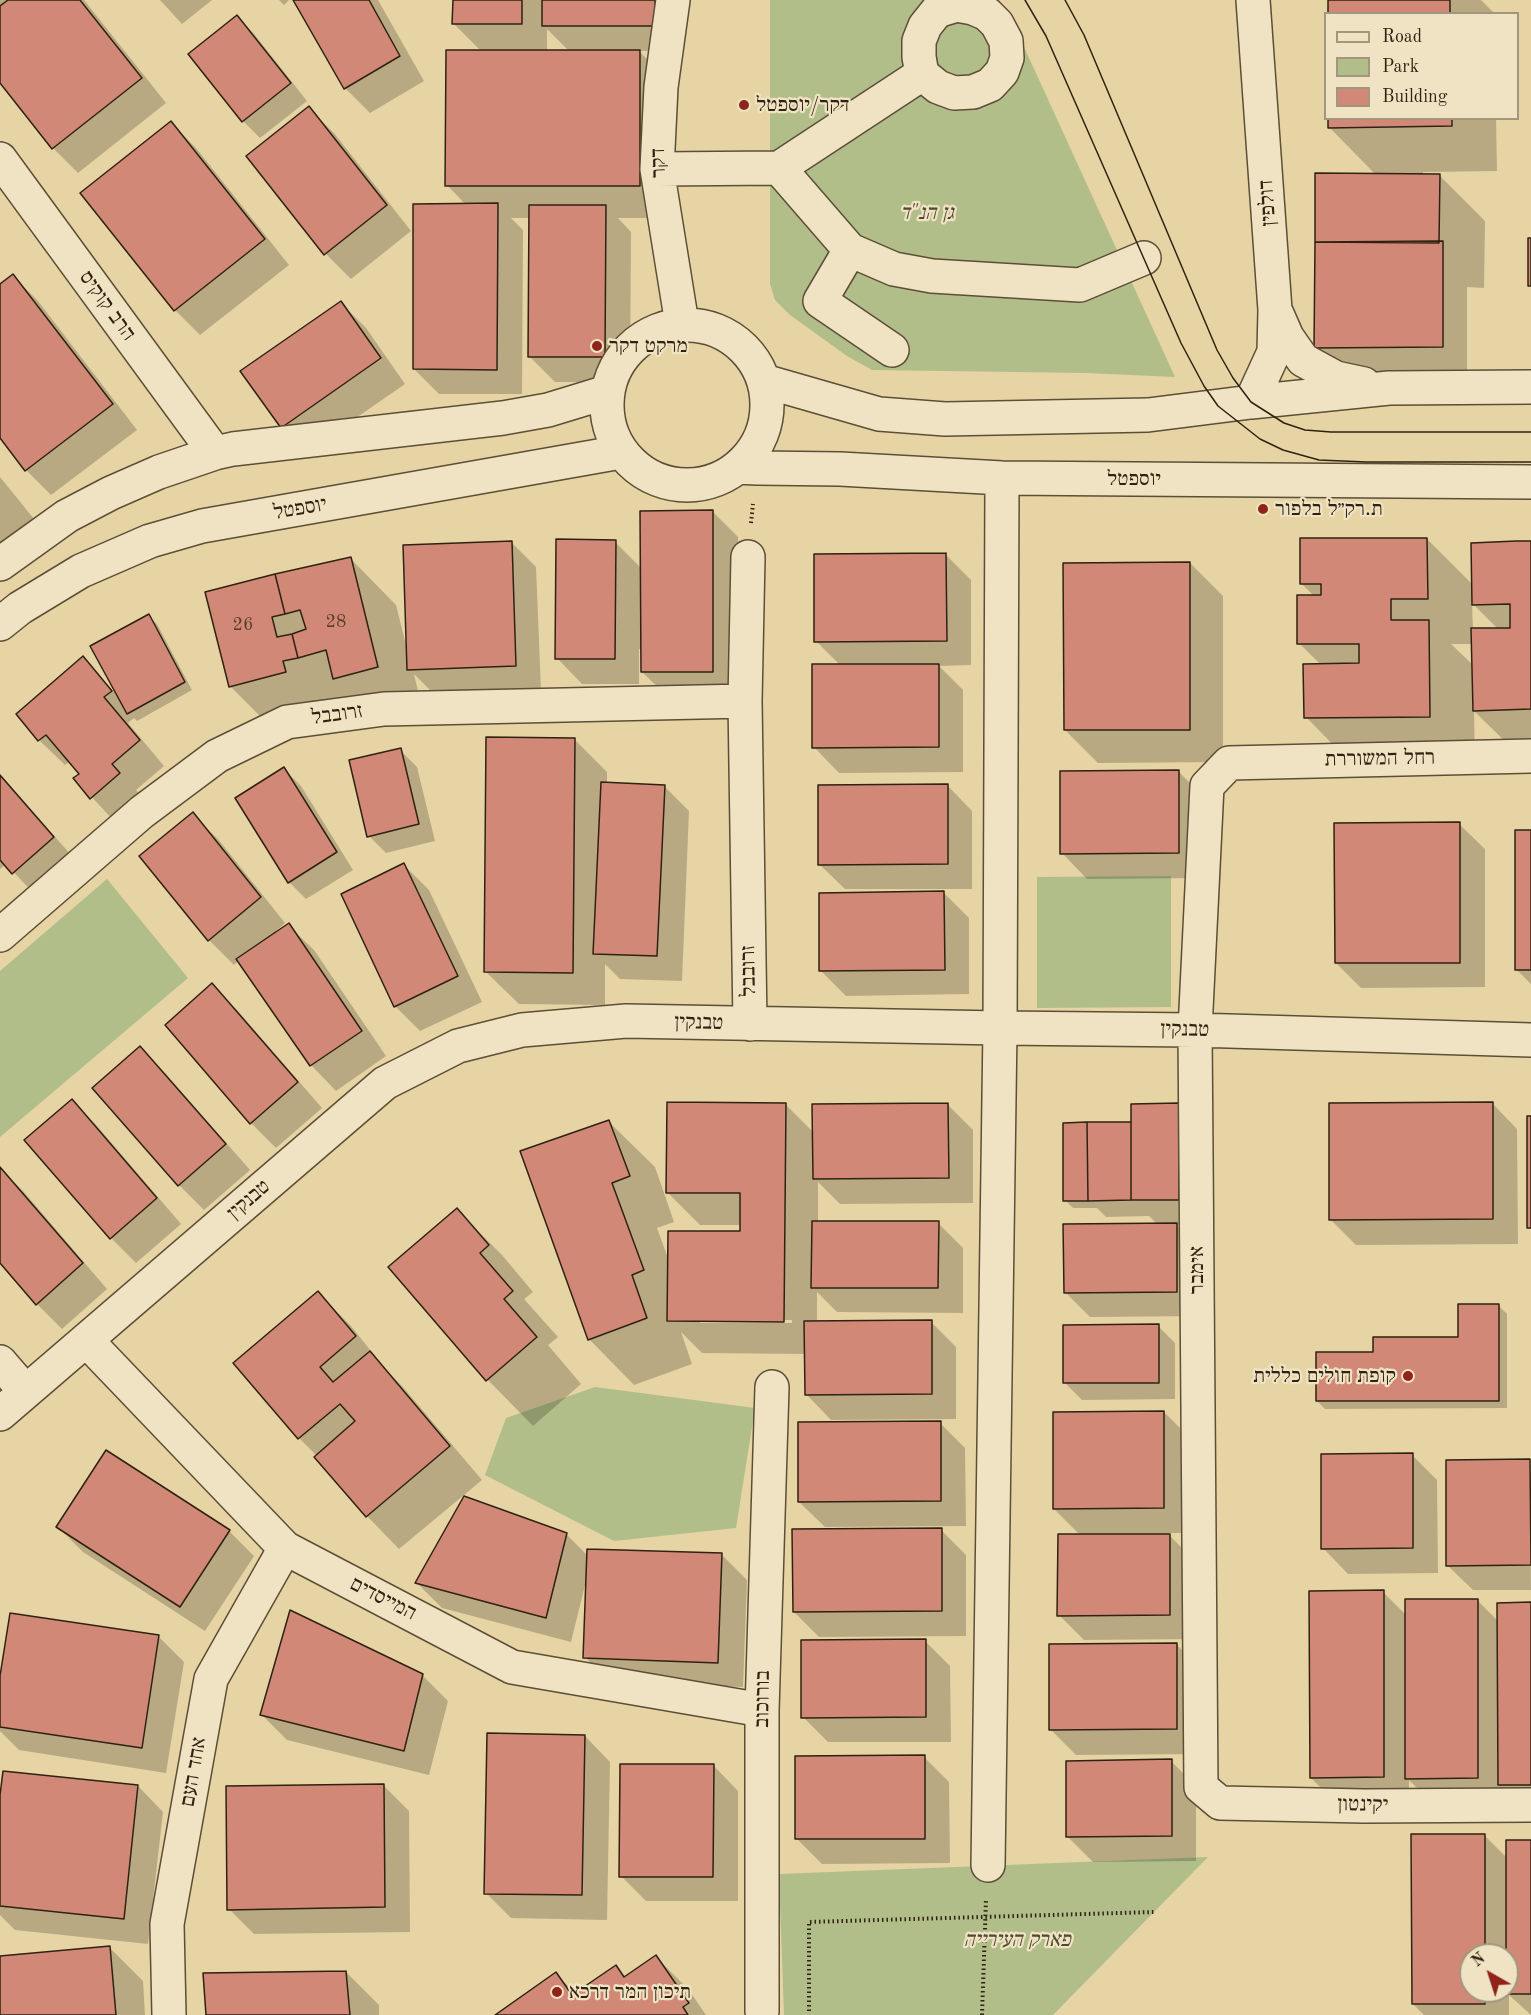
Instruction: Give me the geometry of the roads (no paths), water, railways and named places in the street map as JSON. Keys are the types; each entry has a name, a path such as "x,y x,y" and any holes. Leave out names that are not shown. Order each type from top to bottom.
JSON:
{"street":[{"name":"דקר","path":"673,0 661,87 657,169 682,324"},
{"name":"דולפין","path":"1251,402 1274,352 1275,310 1253,0"},
{"path":"957,5 987,14 997,24 1006,41 1007,58 1002,72 990,84 973,92 954,93 938,87 922,74 919,57 920,41 933,6 957,5"},
{"path":"657,169 779,168 922,74"},
{"name":"הרב קוקיס","path":"0,159 215,453"},
{"path":"779,168 850,250 894,269 932,276 1080,285 1144,258"},
{"path":"850,250 820,301 892,350"},
{"path":"1275,310 1287,337 1303,360 1336,378 1389,388"},
{"path":"682,324 703,326 724,333 741,345 755,362 764,381 767,400 766,419 747,467 715,480 689,485 663,482 639,470 621,452 611,434 606,413 607,392 614,371 625,353 641,338 661,329 682,324"},
{"path":"764,381 879,414 945,419 1148,415 1389,388 1531,387"},
{"path":"0,564 67,516 111,493 159,472 215,453 503,418 548,410 607,392"},
{"name":"יוספטל","path":"0,624 20,608 81,571 150,540 202,526 621,452"},
{"name":"יוספטל","path":"747,467 840,469 1002,478 1531,482"},
{"path":"988,1865 1000,1028 1002,478"},
{"name":"זרובבל","path":"748,557 745,701 750,1024"},
{"name":"זרובבל","path":"0,935 142,812 198,770 217,756 287,722 384,709 745,701"},
{"name":"רחל המשוררת","path":"1229,763 1531,756"},
{"name":"אימבר","path":"1201,1787 1195,1030 1207,786 1229,763"},
{"name":"טבנקין","path":"0,1414 385,1083 458,1046 522,1030 626,1021 1195,1030 1531,1040"},
{"name":"המייסדים","path":"86,1340 285,1548 512,1666 762,1710"},
{"path":"0,1362 25,1391"},
{"name":"בורוכוב","path":"762,2011 762,1710 772,1387"},
{"name":"אחד העם","path":"169,2015 167,1924 210,1679 285,1548"},
{"name":"יקינטון","path":"1201,1787 1220,1803 1364,1806 1531,1805"}],"tram line":[{"path":"1025,0 1046,36 1181,343 1204,386 1218,406 1260,439 1283,450 1319,460 1531,462"},
{"path":"1065,0 1084,35 1217,350 1233,378 1251,402 1284,423 1305,430 1531,432"}],"place":[{"name":"דקר/יוספטל","path":"744,105"},
{"name":"מרקט דקר","path":"597,346"},
{"name":"ת.רק״ל בלפור","path":"1263,509"},
{"name":"קופת חולים כללית","path":"1408,1376"},
{"name":"תיכון המר דרכא","path":"557,1992"}],"park label":[{"name":"גן הנ\"ד","path":"927,213"},
{"name":"פארק העירייה","path":"1017,1940"}]}
